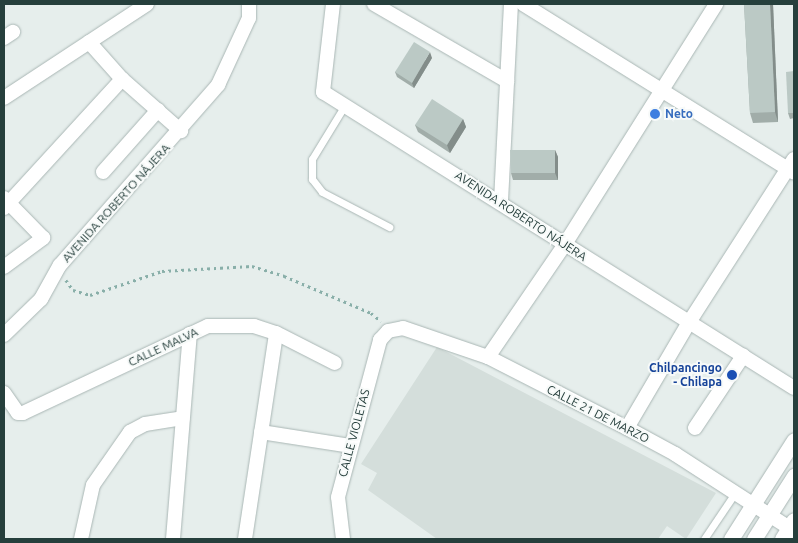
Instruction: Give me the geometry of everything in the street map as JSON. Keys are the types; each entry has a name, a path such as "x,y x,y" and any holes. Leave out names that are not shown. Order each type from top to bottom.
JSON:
{"street":[{"path":"4,98 147,4"},
{"name":"AVENIDA ROBERTO NÁJERA","path":"4,335 11,331 39,301 60,265 181,131 218,85 249,18 249,4"},
{"name":"AVENIDA ROBERTO NÁJERA","path":"333,4 323,92 501,201 688,324 794,388"},
{"path":"374,4 507,81"},
{"path":"501,201 511,4"},
{"path":"523,4 661,90 792,167 688,324 627,428"},
{"path":"488,358 565,244 716,4"},
{"path":"89,42 122,79 181,131"},
{"path":"4,267 43,238 6,203 122,79"},
{"path":"104,172 158,110"},
{"name":"CALLE MALVA","path":"4,393 18,413 23,413 190,334 217,326 254,326 276,333 335,363"},
{"name":"CALLE 21 DE MARZO","path":"388,331 403,328 488,358 627,428 735,493 790,529"},
{"name":"CALLE VIOLETAS","path":"343,539 338,497 350,446 380,340 388,331"},
{"path":"245,539 276,333"},
{"path":"173,539 190,334"},
{"path":"695,428 743,356"},
{"path":"81,539 93,485 130,432 145,424 183,418"},
{"path":"261,432 350,446"},
{"path":"731,539 794,440"},
{"path":"754,539 794,476"}],"lane":[{"path":"345,105 312,159 312,179 322,192 389,227"},
{"path":"704,539 735,493"}],"path":[{"path":"60,265 73,290 90,295 162,271 252,266 284,276 371,313 388,331"}],"shaded area":[{"path":"437,347 716,493 686,539 667,526 658,539 437,539 368,490 377,473 361,464"}],"building":[{"path":"744,4 770,4 775,112 750,113"},
{"path":"414,42 430,52 412,83 395,72"},
{"path":"794,71 794,113 788,113 786,72"},
{"path":"432,99 463,119 447,145 415,125"},
{"path":"510,150 555,150 555,173 511,173"}],"place":[{"name":"Neto","path":"655,114"},
{"name":"Chilpancingo - Chilapa","path":"732,375"}]}
